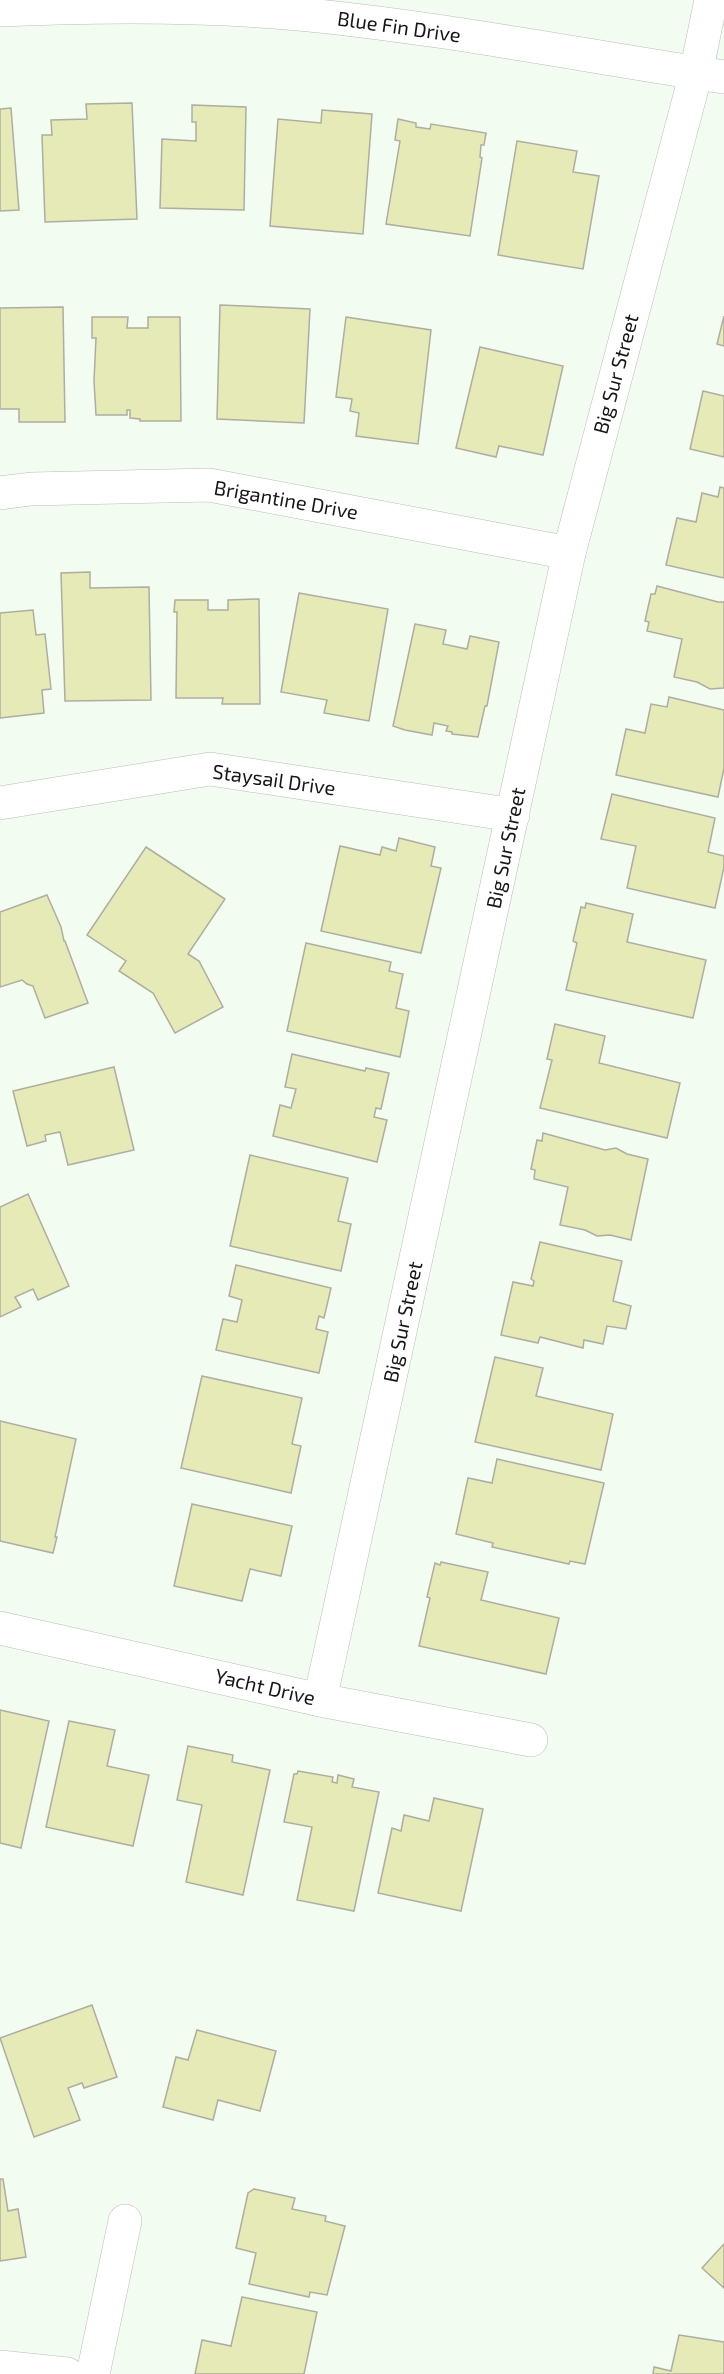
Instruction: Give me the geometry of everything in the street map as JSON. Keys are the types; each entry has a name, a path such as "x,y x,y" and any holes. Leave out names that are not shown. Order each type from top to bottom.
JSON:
{"street":[{"name":"Big Sur Street","path":"320,1700 569,553 710,75 711,0"},
{"name":"Blue Fin Drive","path":"0,10 155,7 286,13 457,34 710,75"},
{"name":"Brigantine Drive","path":"0,493 31,489 210,485 569,553"},
{"name":"Staysail Drive","path":"0,803 210,769 513,815"},
{"name":"Yacht Drive","path":"0,1628 320,1700 531,1740"},
{"path":"93,2374 125,2221"},
{"path":"0,2367 67,2374"}],"building":[{"path":"132,103 137,219 45,222 42,135 52,135 51,120 87,119 86,104"},
{"path":"192,105 246,107 244,210 160,208 162,139 196,141 196,122 192,122"},
{"path":"11,108 19,210 0,211 0,109"},
{"path":"322,110 372,114 363,234 270,226 278,119 321,123"},
{"path":"398,119 416,123 416,127 430,129 431,124 486,133 484,145 481,145 480,157 482,158 470,236 386,224 400,141 395,140"},
{"path":"517,141 577,151 573,172 599,176 583,269 498,255"},
{"path":"220,305 310,309 304,423 217,419"},
{"path":"63,307 65,422 19,422 19,409 0,409 0,308"},
{"path":"724,316 724,346 717,344"},
{"path":"92,317 128,317 127,328 148,328 148,317 180,317 181,421 140,421 140,419 130,418 130,410 127,410 127,415 96,415 94,381 96,338 92,338"},
{"path":"346,317 431,330 418,444 356,436 359,413 350,411 352,399 336,397"},
{"path":"480,347 563,366 543,455 499,446 496,457 456,448"},
{"path":"703,391 724,396 724,457 690,449"},
{"path":"720,487 724,488 724,578 666,565 677,518 696,522 702,493 718,497"},
{"path":"90,572 90,588 149,587 151,700 65,701 61,573"},
{"path":"657,586 724,602 724,688 710,689 697,682 674,677 682,639 647,631 649,622 645,621 651,594 655,594"},
{"path":"299,593 388,609 369,721 324,713 327,700 281,692"},
{"path":"259,599 260,704 222,704 223,698 176,698 177,612 174,612 175,600 208,600 208,610 228,610 228,600"},
{"path":"33,610 36,635 45,634 51,689 42,690 44,713 0,718 0,613"},
{"path":"415,624 446,630 443,644 467,649 470,636 499,642 487,706 485,706 478,737 452,734 446,731 448,726 434,723 432,735 393,726"},
{"path":"669,697 724,710 724,768 718,797 616,775 626,729 645,733 651,704 667,707"},
{"path":"612,794 715,818 708,852 724,856 724,867 715,908 627,888 636,846 601,839"},
{"path":"399,838 435,847 431,866 441,868 421,953 321,931 340,846 380,855 382,847 396,851"},
{"path":"146,847 225,899 188,954 199,961 223,1007 175,1033 153,993 119,971 126,961 87,935"},
{"path":"47,895 88,1003 45,1018 33,986 22,980 0,987 0,912"},
{"path":"586,903 633,914 627,942 706,960 693,1018 566,990 577,943 573,941 581,907 585,908"},
{"path":"306,943 391,962 389,971 403,974 396,1008 409,1011 400,1057 287,1031"},
{"path":"555,1024 605,1036 599,1063 680,1083 667,1138 540,1108 552,1060 547,1059"},
{"path":"292,1054 365,1071 366,1068 389,1073 381,1109 376,1108 374,1117 387,1120 377,1162 273,1136 280,1105 291,1108 296,1089 285,1087"},
{"path":"114,1067 134,1150 68,1165 60,1132 45,1135 46,1141 27,1146 13,1091"},
{"path":"543,1133 605,1150 616,1148 627,1154 648,1159 631,1240 610,1235 597,1236 585,1230 560,1225 568,1187 534,1179 535,1170 531,1169 537,1140 542,1141"},
{"path":"250,1155 348,1178 338,1221 351,1224 341,1271 230,1246"},
{"path":"28,1194 69,1286 38,1300 33,1289 15,1297 21,1307 0,1317 0,1207"},
{"path":"540,1242 622,1261 613,1301 631,1306 626,1329 607,1326 603,1344 584,1340 583,1348 540,1337 538,1343 501,1335 513,1282 533,1286 534,1281 531,1279"},
{"path":"236,1265 331,1288 324,1318 319,1316 316,1329 328,1332 319,1373 216,1350 223,1319 237,1322 242,1300 229,1296"},
{"path":"495,1357 543,1368 536,1396 613,1414 601,1470 475,1442"},
{"path":"202,1376 302,1398 292,1444 301,1446 291,1493 181,1468"},
{"path":"0,1421 76,1439 53,1553 0,1541"},
{"path":"497,1459 604,1483 585,1564 570,1561 569,1564 492,1547 493,1543 456,1534 468,1478 492,1483"},
{"path":"192,1504 292,1526 281,1576 250,1569 242,1601 174,1586"},
{"path":"441,1562 488,1572 481,1600 559,1618 546,1674 419,1646 435,1563 440,1565"},
{"path":"0,1710 49,1721 21,1848 0,1843"},
{"path":"69,1721 115,1730 107,1766 149,1775 133,1846 46,1827"},
{"path":"188,1746 233,1755 232,1762 270,1770 243,1895 186,1882 202,1805 177,1800"},
{"path":"298,1771 333,1777 332,1782 337,1783 338,1775 354,1779 352,1787 379,1792 354,1911 297,1900 312,1827 284,1822 294,1774"},
{"path":"434,1798 483,1809 461,1911 378,1893 392,1828 401,1831 404,1815 429,1821"},
{"path":"92,2005 117,2077 84,2088 82,2083 68,2088 80,2120 34,2137 0,2038"},
{"path":"197,2030 276,2051 260,2111 218,2100 213,2120 163,2107 176,2057 188,2060"},
{"path":"0,2179 3,2179 8,2211 18,2209 26,2257 0,2261"},
{"path":"254,2189 295,2198 292,2209 326,2216 325,2221 345,2226 327,2295 310,2292 309,2297 249,2284 256,2253 236,2248 248,2193"},
{"path":"724,2244 724,2288 702,2268"},
{"path":"242,2297 317,2312 304,2374 195,2374 202,2340 231,2346"},
{"path":"679,2335 724,2342 724,2374 653,2374 654,2367 671,2371"}]}
